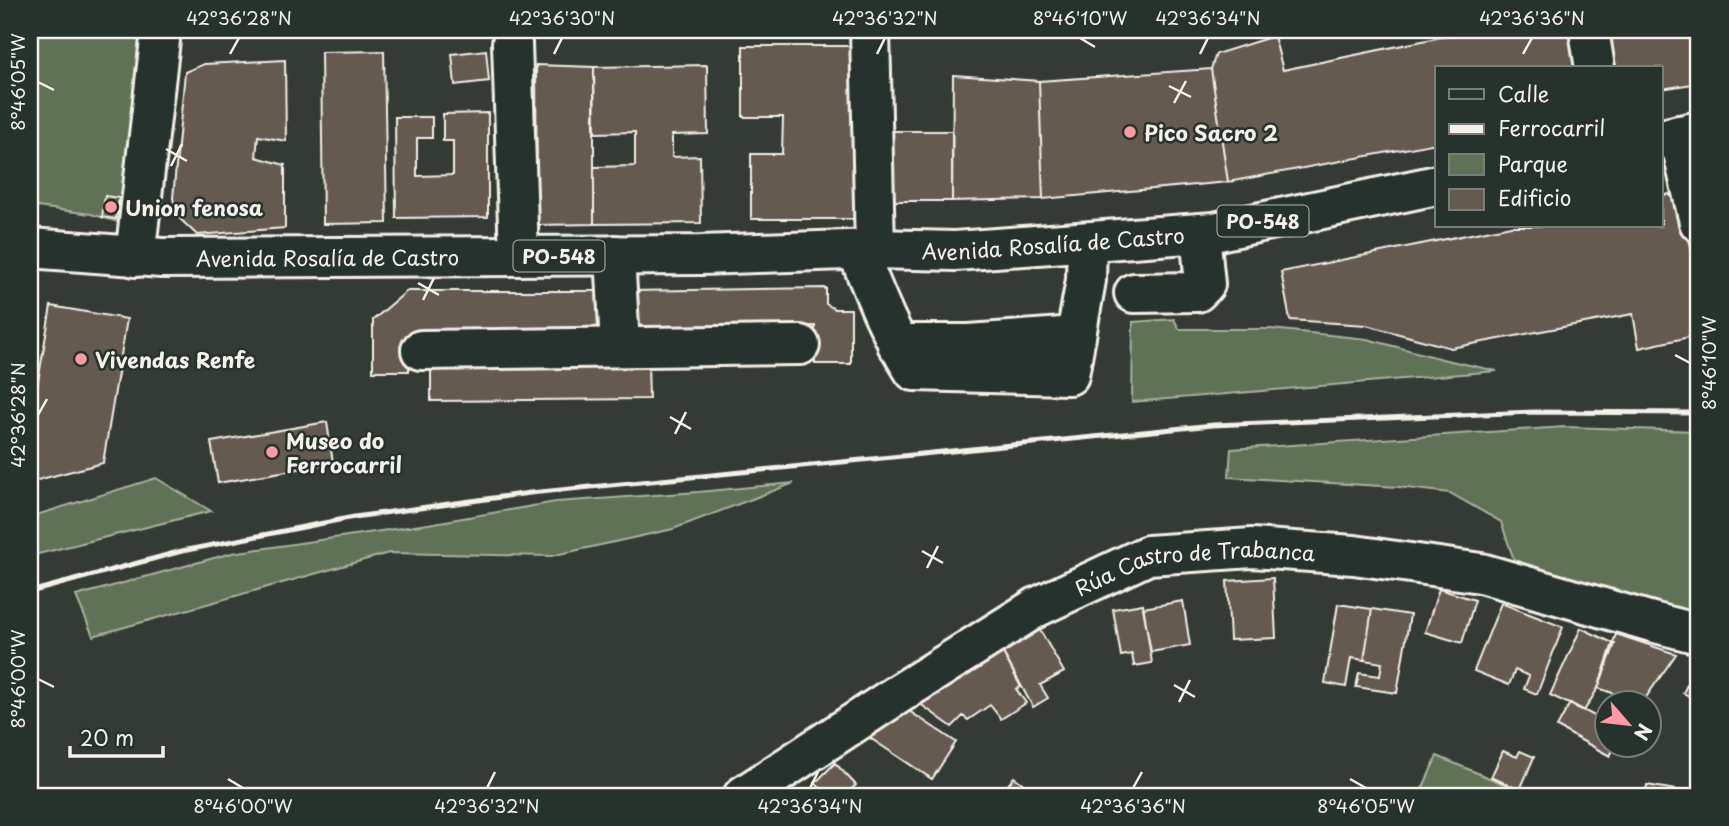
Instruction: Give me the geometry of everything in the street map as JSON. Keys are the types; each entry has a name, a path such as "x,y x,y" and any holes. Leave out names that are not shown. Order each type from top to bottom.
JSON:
{"street":[{"path":"870,30 866,250 897,344 914,371 1069,375 1086,280 1087,242"},
{"path":"1589,30 1595,66"},
{"path":"135,257 160,40"},
{"path":"512,43 519,256"},
{"path":"1680,135 1699,222"},
{"name":"Avenida Rosalía de Castro","path":"30,248 162,258 956,251 1200,233 1435,185"},
{"path":"1135,293 1197,292 1205,284 1200,233"},
{"path":"615,255 620,346"},
{"path":"421,350 800,345"},
{"name":"Rúa Castro de Trabanca","path":"743,796 1037,607 1147,555 1252,548 1354,555 1456,569 1481,573 1699,634"}],"green space":[{"path":"30,30 150,30 118,222 91,214 30,206"},
{"path":"1174,319 1179,329 1271,329 1367,339 1497,371 1132,402 1133,322"},
{"path":"1565,427 1699,431 1699,616 1514,560 1501,522 1450,493 1398,487 1229,477 1231,449"},
{"path":"156,478 211,511 30,556 30,517"},
{"path":"794,483 673,529 551,556 389,553 93,636 76,596 232,553 556,502"},
{"path":"1437,756 1513,788 1509,796 1419,796"}],"building":[{"path":"1475,30 1578,30 1581,66 1435,66 1435,143 1228,182 1211,69 1216,54 1274,36 1283,70"},
{"path":"1605,30 1699,30 1699,83 1662,89 1662,66 1612,66"},
{"path":"743,46 860,46 859,219 751,219 751,154 782,154 783,117 743,117"},
{"path":"486,50 489,81 455,85 452,54"},
{"path":"384,51 387,223 323,224 321,52"},
{"path":"285,60 286,141 258,136 256,157 285,165 285,228 197,235 177,216 173,198 185,72 204,64"},
{"path":"536,65 594,67 594,224 537,225"},
{"path":"707,65 708,134 672,135 672,157 700,156 701,223 594,224 594,167 635,166 635,132 595,133 594,67"},
{"name":"Pico Sacro 2","path":"1211,69 1228,182 1043,199 1039,81"},
{"path":"953,75 1039,81 1043,199 952,201"},
{"path":"488,113 488,217 396,218 395,117 432,117 432,138 417,138 417,176 453,175 453,141 443,141 443,114"},
{"path":"891,131 952,131 952,201 891,201"},
{"path":"1669,194 1678,205 1690,243 1699,280 1699,335 1639,348 1633,314 1451,348 1366,325 1290,320 1281,272 1501,228 1662,228 1662,196"},
{"name":"Union fenosa","path":"105,196 119,198 116,219 102,217"},
{"path":"826,288 826,304 835,309 851,309 851,364 815,364 815,326 630,329 629,291"},
{"path":"407,291 604,291 604,335 408,335 409,371 373,371 373,320"},
{"name":"Vivendas Renfe","path":"51,306 127,319 103,463 30,482 30,401 35,399"},
{"path":"648,361 649,399 431,401 431,364"},
{"name":"Museo do Ferrocarril","path":"327,422 333,463 218,483 211,442"},
{"path":"1273,578 1276,638 1230,640 1227,581"},
{"path":"1439,589 1475,600 1462,643 1425,632"},
{"path":"1183,601 1190,645 1151,652 1143,608"},
{"path":"1501,603 1563,627 1537,694 1524,689 1529,676 1515,670 1509,685 1474,671"},
{"path":"1143,604 1152,663 1134,666 1132,654 1121,656 1113,609"},
{"path":"1338,604 1372,609 1364,660 1351,658 1346,687 1325,683"},
{"path":"1372,609 1410,615 1397,693 1356,687 1359,673 1380,676 1382,663 1364,660"},
{"path":"1581,628 1615,644 1598,688 1592,690 1592,698 1584,711 1550,695"},
{"path":"1040,630 1064,672 1040,685 1048,698 1033,707 1002,651"},
{"path":"1616,634 1676,654 1651,690 1598,688"},
{"path":"1002,651 1021,687 1016,689 1026,703 1001,719 990,705 968,720 963,716 952,727 912,698"},
{"path":"1695,668 1699,670 1699,701 1683,693"},
{"path":"1570,703 1592,715 1592,746 1557,727"},
{"path":"909,711 956,742 932,779 870,738"},
{"path":"1503,751 1517,757 1520,751 1534,757 1520,790 1491,777"},
{"path":"835,763 856,785 844,796 828,796 815,783"},
{"path":"1014,777 1040,796 1000,796"},
{"path":"1647,785 1699,794 1699,796 1645,796"}],"railway":[{"path":"30,592 182,551 354,517 530,493 1213,425 1533,412 1699,413"}],"place":[{"name":"Pico Sacro 2","path":"1130,132"},
{"name":"Union fenosa","path":"111,207"},
{"name":"Vivendas Renfe","path":"81,359"},
{"name":"Museo do Ferrocarril","path":"272,452"}]}
